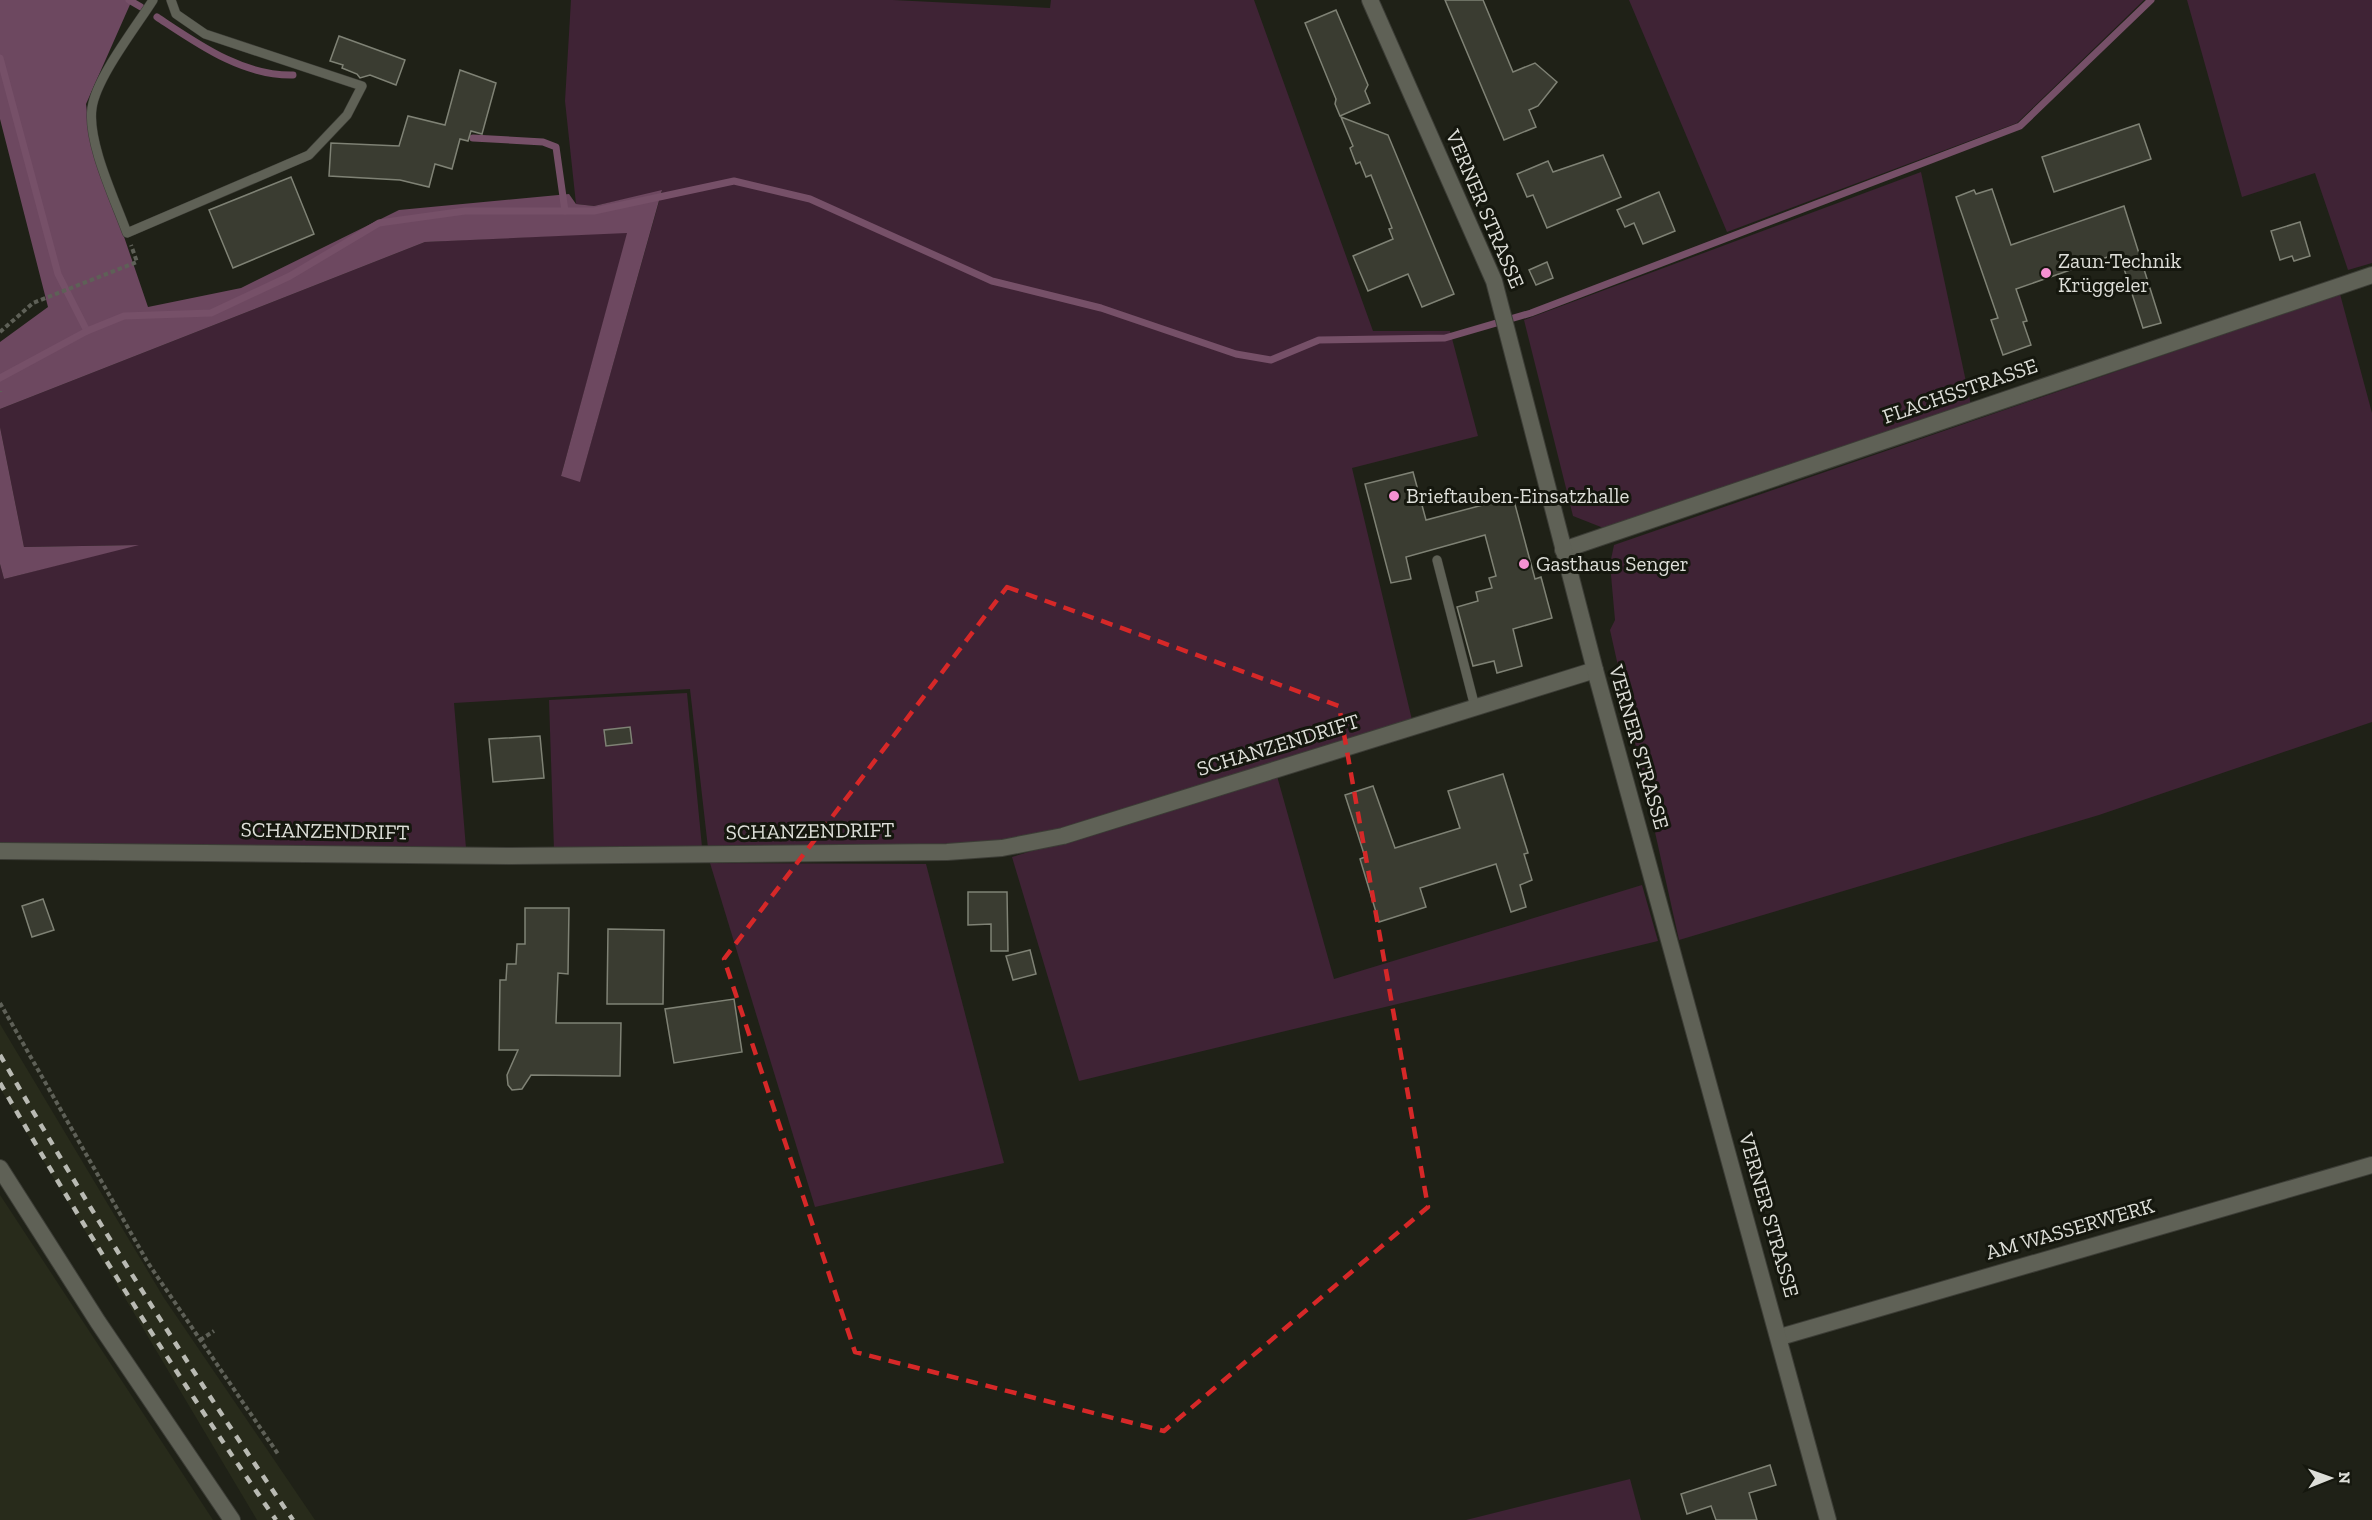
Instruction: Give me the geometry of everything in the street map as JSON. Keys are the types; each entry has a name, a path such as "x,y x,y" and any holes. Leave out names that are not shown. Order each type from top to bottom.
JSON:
{"street":[{"name":"VERNER STRASSE","path":"1370,0 1494,281 1595,670 1780,1337 1828,1520"},
{"name":"FLACHSSTRASSE","path":"1563,550 2372,275"},
{"name":"SCHANZENDRIFT","path":"0,851 509,856 980,851 1063,836 1595,670"},
{"name":"AM WASSERWERK","path":"1780,1337 2372,1165"},
{"path":"0,1168 98,1322 232,1520"}],"lane":[{"path":"153,0 99,87 92,109 96,148 127,233 309,155 347,115 362,87 205,34 176,14 171,0"},
{"path":"1437,560 1475,707"}],"path":[{"path":"0,332 33,303 137,262 127,233"},
{"path":"0,1003 148,1263 278,1454"},
{"path":"200,1340 214,1331"}],"highlighted area":[{"path":"1007,587 1339,706 1428,1207 1164,1431 855,1352 724,959"}],"shaded area":[{"path":"0,0 132,0 86,104 90,137 148,307 241,288 399,210 569,194 576,204 594,206 662,190 580,482 561,476 627,233 425,242 0,409 0,342 48,307 0,119"},
{"path":"571,0 893,0 1050,8 1051,0 1254,0 1373,331 1450,331 1478,436 1352,468 1412,720 1062,831 998,844 708,848 690,689 454,703 466,848 0,845 0,564 4,579 135,545 24,547 0,427 0,409 425,242 628,232 561,476 580,481 662,191 594,206 576,204 565,101"},
{"path":"1629,0 2144,0 2017,123 1727,232"},
{"path":"2187,0 2372,0 2372,263 2348,270 2315,173 2242,197"},
{"path":"1921,172 1971,405 1606,529 1573,516 1524,320"},
{"path":"2340,294 2372,413 2372,722 2099,815 1679,940 1610,630 1615,620 1610,564 1614,545"},
{"path":"0,427 24,547 139,545 4,579 0,564"},
{"path":"687,693 702,847 554,850 549,700"},
{"path":"1277,776 1334,979 1642,885 1658,941 1079,1081 1012,857"},
{"path":"710,863 926,864 1004,1163 815,1207"},
{"path":"0,1024 164,1298 315,1520 257,1520 0,1088"},
{"path":"0,1195 4,1201 213,1520 0,1520"},
{"path":"1630,1479 1641,1520 1466,1520"}],"building":[{"path":"1445,0 1483,0 1513,72 1535,63 1557,82 1538,106 1529,110 1536,127 1504,140"},
{"path":"1336,10 1368,85 1365,91 1370,103 1340,116 1335,104 1336,99 1305,23"},
{"path":"339,36 405,60 396,85 370,75 360,78 357,74 342,68 343,65 330,61"},
{"path":"460,70 496,83 482,134 471,131 468,141 460,139 452,169 435,164 429,187 400,180 329,176 331,143 399,146 408,116 445,125"},
{"path":"1341,117 1388,135 1454,294 1422,307 1408,274 1368,291 1353,256 1393,239 1389,229 1392,228 1371,175 1366,177 1360,162 1356,164 1350,148 1353,146"},
{"path":"2139,124 2151,159 2054,192 2042,157"},
{"path":"1603,155 1621,197 1547,228 1533,195 1527,197 1517,174 1548,161 1553,172"},
{"path":"291,177 314,234 233,268 209,210"},
{"path":"1992,189 2011,245 2124,206 2161,323 2143,328 2119,253 2016,289 2027,321 2023,322 2031,345 2003,355 1991,320 1998,318 1956,197 1974,190 1976,194"},
{"path":"1659,192 1675,231 1643,244 1634,223 1625,227 1617,210"},
{"path":"2300,222 2310,256 2294,261 2292,256 2280,260 2271,231"},
{"path":"1547,262 1553,278 1536,285 1529,270"},
{"path":"1413,472 1426,520 1513,497 1535,579 1541,577 1552,618 1513,629 1522,666 1497,673 1494,661 1473,666 1457,607 1478,601 1476,592 1492,588 1489,578 1496,576 1485,535 1406,557 1411,579 1391,583 1365,484"},
{"path":"630,727 632,743 606,746 604,730"},
{"path":"540,736 544,778 493,782 489,739"},
{"path":"1503,774 1528,853 1524,854 1532,880 1520,885 1526,907 1511,912 1496,864 1420,888 1426,907 1379,922 1360,859 1365,857 1345,795 1373,786 1395,848 1460,828 1448,791"},
{"path":"968,892 1007,892 1008,951 991,951 991,924 968,925"},
{"path":"43,899 54,930 32,937 22,906"},
{"path":"525,908 569,908 568,974 558,973 556,1023 621,1023 620,1076 531,1075 522,1089 512,1090 508,1085 507,1075 518,1050 499,1050 500,980 506,980 507,964 516,964 517,944 525,944"},
{"path":"608,929 664,930 663,1004 607,1004"},
{"path":"1030,950 1036,974 1013,980 1006,956"},
{"path":"734,999 742,1052 674,1063 665,1009"},
{"path":"1770,1465 1776,1485 1749,1493 1757,1520 1716,1520 1711,1506 1687,1514 1681,1494"}],"waterway":[{"path":"129,0 141,7"},
{"path":"0,378 87,331 124,316 211,313 290,276 379,223 465,211 594,211 734,181 810,199 992,281 1101,308 1236,354 1271,360 1319,340 1445,338 1531,313 2020,126 2151,0"},
{"path":"157,17 205,47 238,64 274,74 293,75"},
{"path":"0,58 58,274 87,331"},
{"path":"473,138 543,142 556,147 565,211"}],"railway":[{"path":"0,1055 142,1290 216,1406 293,1520"},
{"path":"0,1083 134,1304 276,1520"}],"place":[{"name":"Zaun-Technik Krüggeler","path":"2046,273"},
{"name":"Brieftauben-Einsatzhalle","path":"1394,496"},
{"name":"Gasthaus Senger","path":"1524,564"}]}
